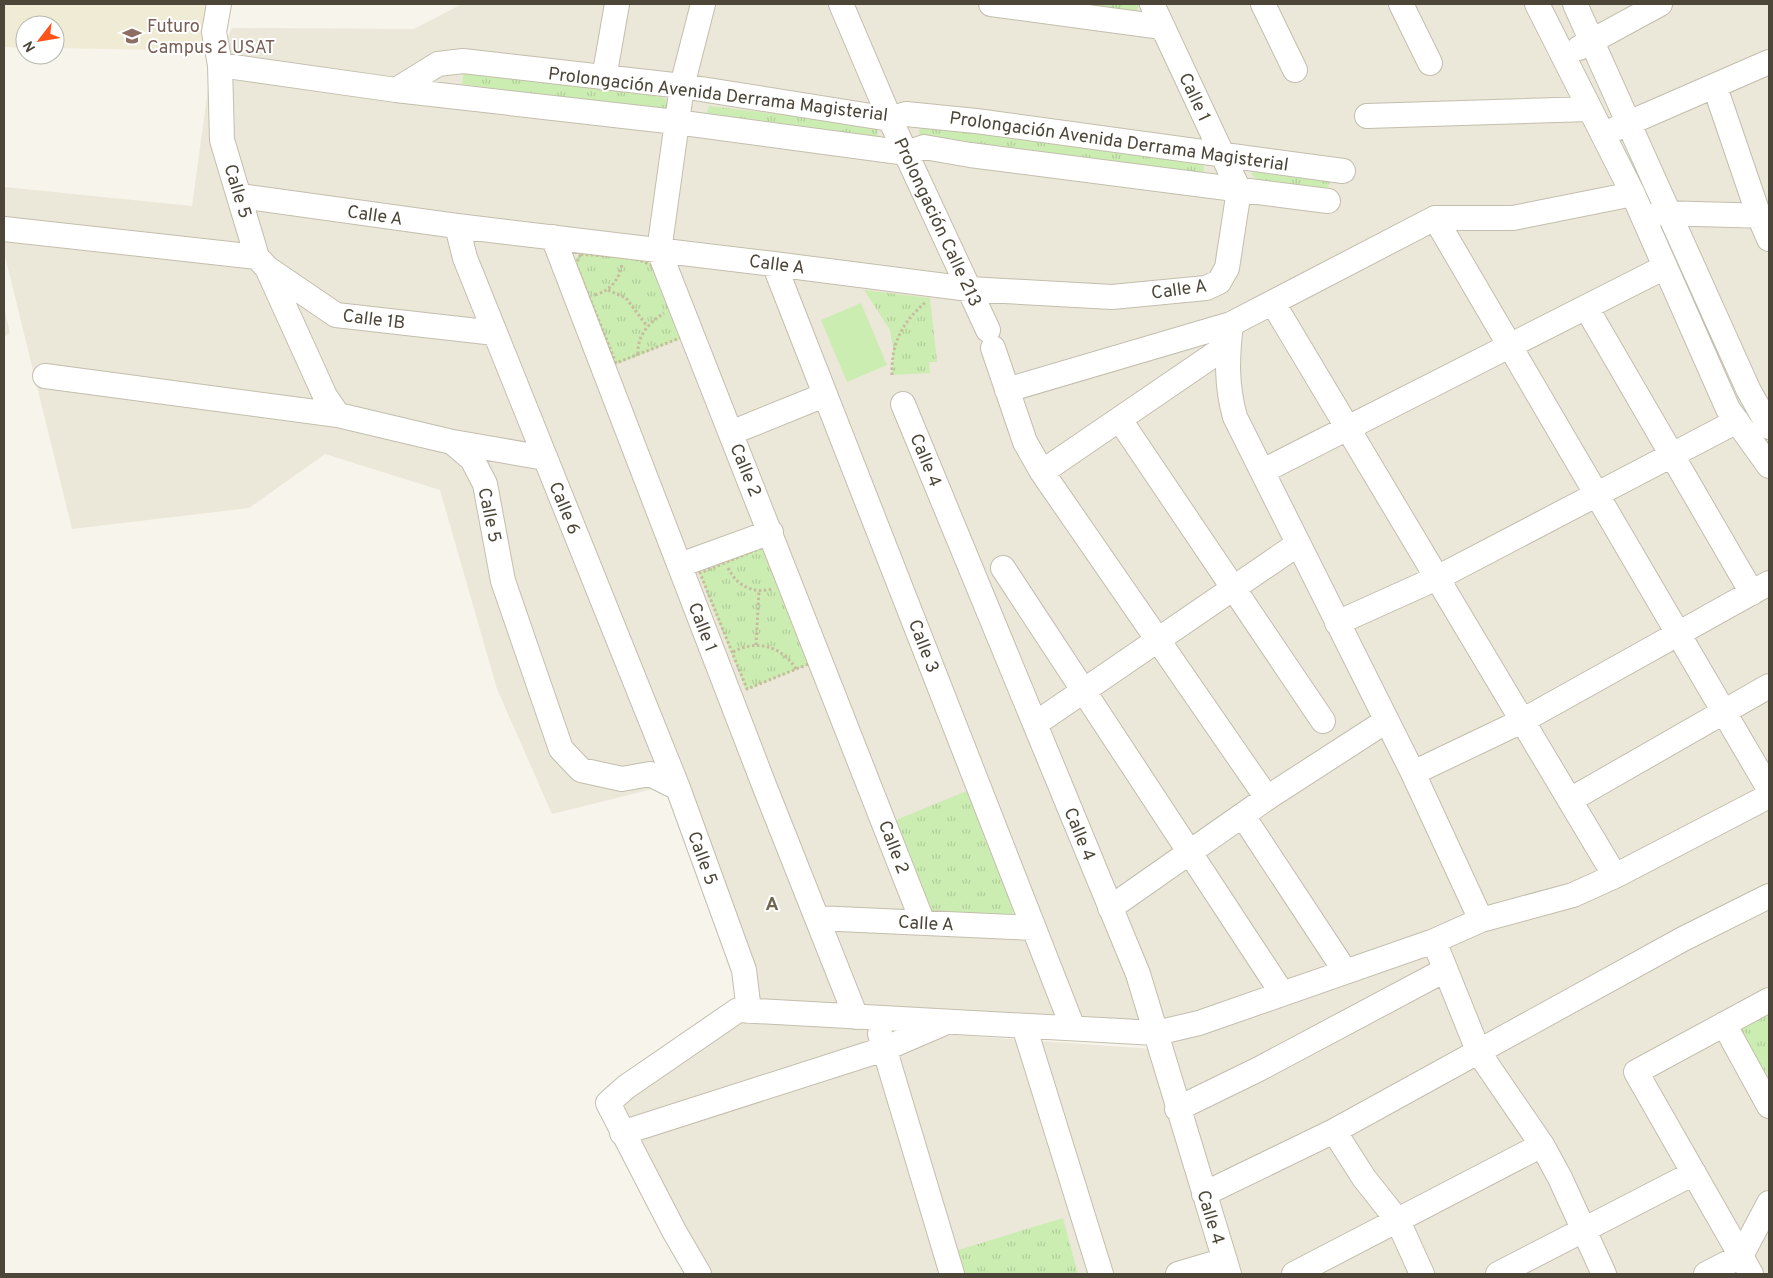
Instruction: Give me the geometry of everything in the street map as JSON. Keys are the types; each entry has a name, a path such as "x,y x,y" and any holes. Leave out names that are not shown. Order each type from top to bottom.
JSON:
{"street":[{"name":"Calle 5","path":"219,4 214,32 220,65 222,140 262,262 325,396 338,415 452,442 472,459 485,484 503,581 560,749 581,770 622,779 650,774 678,788 744,970 749,1011"},
{"path":"604,78 617,4"},
{"name":"Calle 2","path":"703,4 682,86 659,251 923,923"},
{"name":"Prolongación Calle 213","path":"841,4 890,119 990,339 1025,442 1042,472 1267,798"},
{"path":"991,4 1162,27"},
{"name":"Calle 1","path":"1152,4 1239,190"},
{"path":"1263,4 1296,70"},
{"path":"1401,4 1430,63"},
{"path":"1537,4 1637,203 1728,409 1766,456"},
{"path":"1575,4 1671,213 1748,389 1769,427"},
{"path":"1564,56 1660,4"},
{"name":"Prolongación Avenida Derrama Magisterial","path":"396,90 438,64 463,61 682,86 890,119 906,114 976,121 1343,171"},
{"path":"1604,134 1769,62"},
{"name":"Prolongación Avenida Derrama Magisterial","path":"220,65 396,90 676,122 907,154 924,147 970,155 1328,201"},
{"path":"1715,87 1764,216 1769,239"},
{"path":"1367,116 1590,109"},
{"name":"Calle A","path":"240,196 457,226 774,264 969,290 1112,297 1206,288 1219,282 1227,268 1239,190"},
{"path":"1042,472 1120,420 1273,303 1435,218 1513,218 1637,203 1671,213 1764,216"},
{"path":"1435,218 1769,790"},
{"name":"Calle 6","path":"457,226 465,258 678,788"},
{"path":"4,229 262,262"},
{"name":"Calle 1","path":"553,237 817,918 865,1017 884,1049 952,1274"},
{"name":"Calle 1B","path":"262,262 336,316 495,333"},
{"name":"Calle 3","path":"774,264 1073,1028"},
{"path":"1263,471 1665,267"},
{"path":"1273,303 1615,876"},
{"path":"1413,773 1523,721 1760,588 1671,455 1586,307"},
{"path":"1008,390 1230,334"},
{"path":"1230,334 1228,394 1235,417 1413,773 1481,920"},
{"path":"45,376 338,415"},
{"path":"743,428 817,398"},
{"name":"Calle 4","path":"902,404 1138,974 1177,1108 1227,1267"},
{"path":"1120,420 1323,722"},
{"path":"1337,623 1437,578 1737,420"},
{"path":"452,442 545,458"},
{"path":"680,566 771,532"},
{"path":"1035,724 1298,544"},
{"path":"1003,568 1082,692 1282,993"},
{"path":"1570,800 1769,686"},
{"path":"1110,908 1190,854 1267,798 1386,721"},
{"path":"699,1274 622,1133 608,1103 626,1087 738,1010 1156,1033 1199,1023 1434,941 1481,920 1573,895 1615,876 1769,796"},
{"path":"1243,816 1345,971"},
{"path":"1204,1194 1334,1131 1683,940 1769,896"},
{"name":"Calle A","path":"817,918 1034,928"},
{"path":"1434,941 1479,1053 1542,1145 1560,1178 1604,1274"},
{"path":"1177,1108 1258,1069 1445,970"},
{"path":"1746,1265 1636,1072 1769,1000"},
{"path":"622,1133 884,1049 946,1022"},
{"path":"1724,1024 1769,1106"},
{"path":"1024,1026 1100,1274"},
{"path":"1334,1131 1364,1178 1398,1221 1422,1274"},
{"path":"1294,1274 1542,1145"},
{"path":"1498,1274 1585,1231 1694,1173"},
{"path":"1746,1265 1769,1203"},
{"path":"1706,1274 1746,1265"},
{"path":"1178,1274 1227,1267"}],"path":[{"path":"581,254 640,261 652,265 658,270 685,336 616,363 588,295 576,264 577,258 581,254"},
{"path":"588,295 608,290 619,277 623,259"},
{"path":"608,290 626,298 647,326"},
{"path":"892,375 896,338 913,313 930,299"},
{"path":"638,354 639,339 647,326 673,309"},
{"path":"769,547 816,661 747,689 700,573 725,562 769,547"},
{"path":"725,562 736,580 743,586 759,591 784,584"},
{"path":"756,645 759,591"},
{"path":"732,652 741,647 756,645 778,650 787,657 796,669"}],"shaded area":[{"name":"Futuro Campus 2 USAT","path":"4,4 213,4 207,51 65,48 65,15 15,15 15,48 4,47"},
{"path":"462,4 1769,4 1769,1274 707,1274 617,1107 742,1020 1153,1049 1149,1025 753,999 681,782 552,814 497,689 440,490 325,454 249,508 72,529 4,252 4,187 192,206 210,75 232,28 414,29"},
{"path":"4,307 10,333 4,337"}],"green space":[{"path":"1047,4 1142,4 1132,15"},
{"path":"464,70 661,97 668,100 669,109 663,112 462,84"},
{"path":"709,106 871,125 876,127 878,134 877,138 708,115"},
{"path":"922,125 1203,163 1204,171 1199,173 920,138 919,130"},
{"path":"1256,169 1330,181 1327,191 1258,181 1251,174"},
{"path":"581,252 652,263 687,336 615,365 573,263"},
{"path":"864,290 930,298 937,362 929,362 930,373 892,375 893,348 890,330"},
{"path":"861,303 887,365 847,382 821,320"},
{"path":"767,545 817,661 746,690 699,573"},
{"path":"969,790 1014,910 1011,916 932,912 896,820"},
{"path":"1769,1008 1769,1077 1734,1027"},
{"path":"1063,1218 1078,1274 963,1274 955,1251"}],"place":[{"name":"Futuro Campus 2 USAT","path":"132,36"}],"district":[{"name":"A","path":"772,903"}]}
